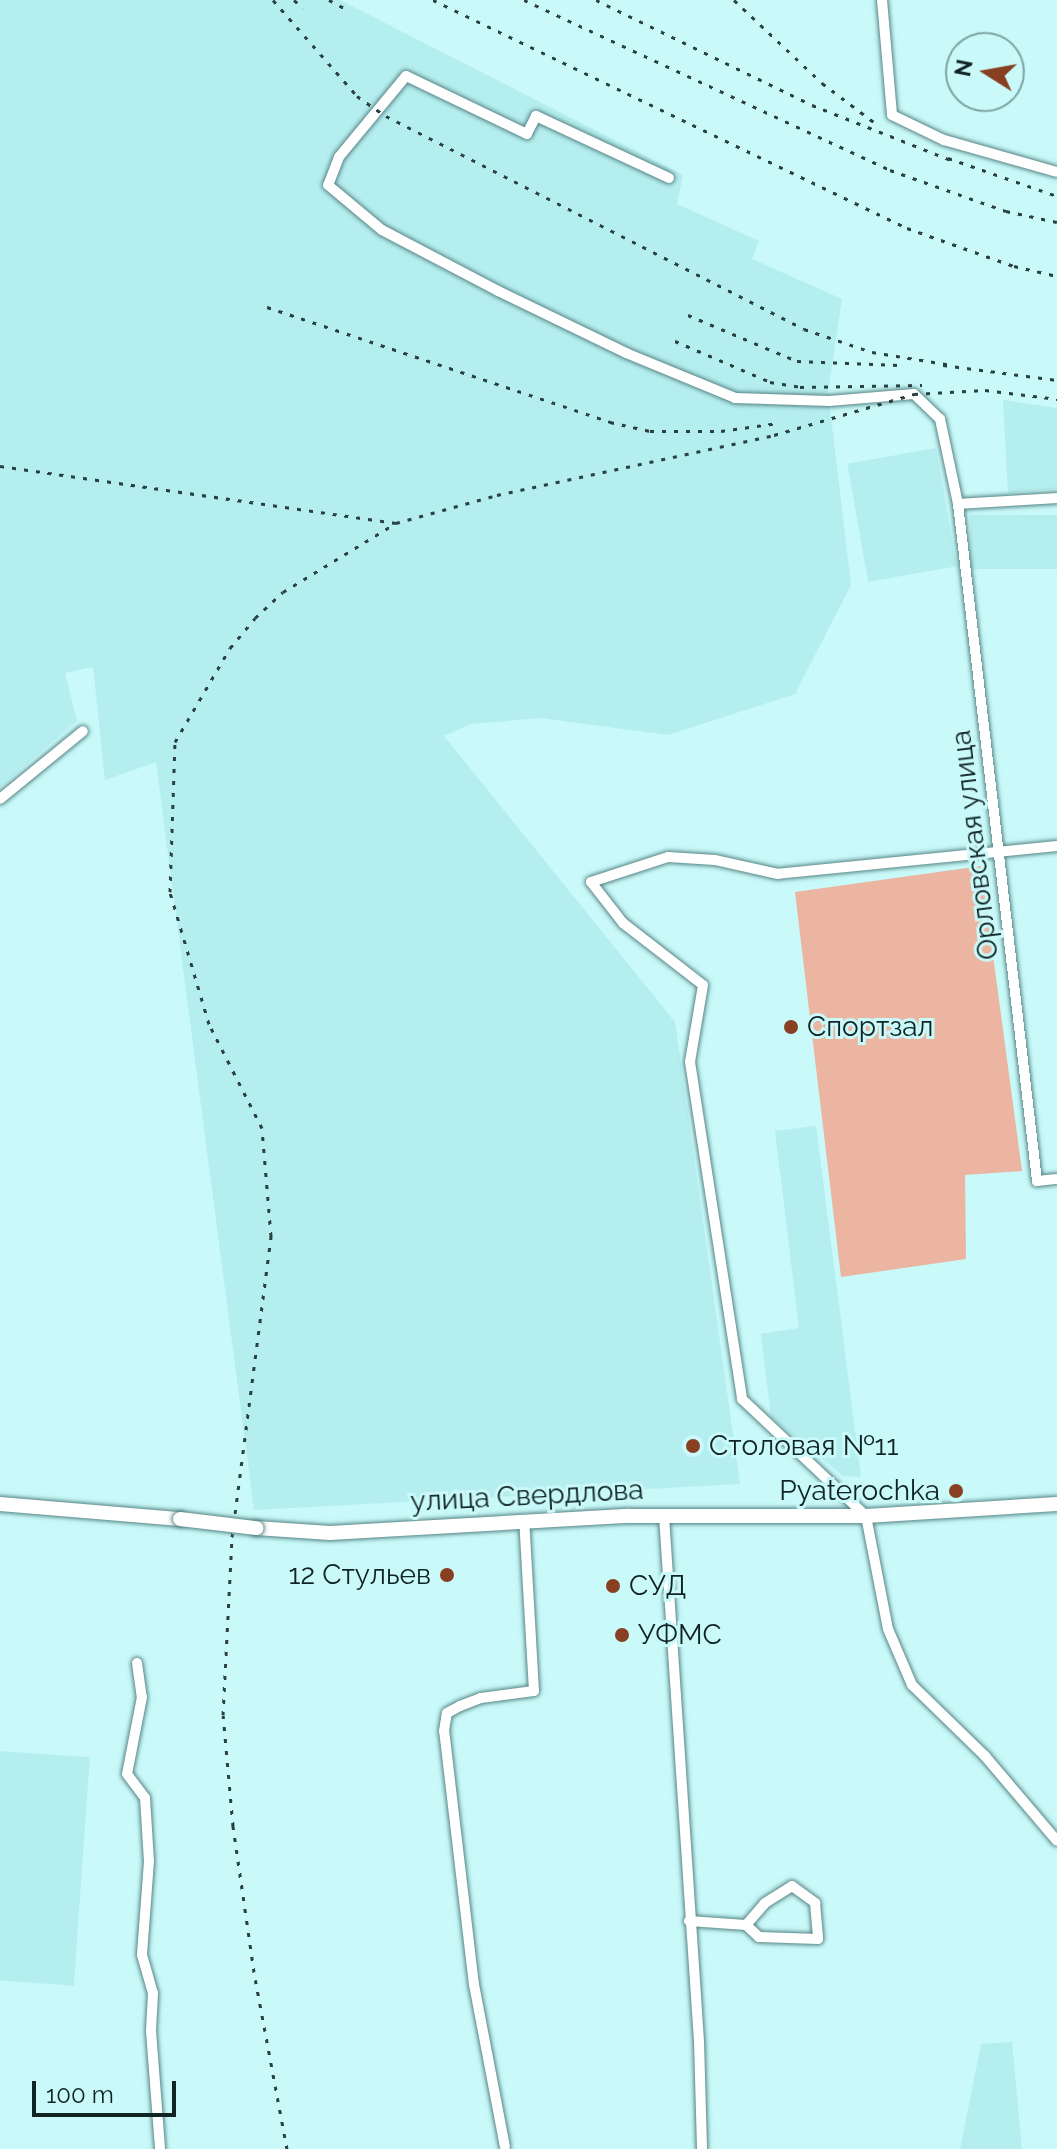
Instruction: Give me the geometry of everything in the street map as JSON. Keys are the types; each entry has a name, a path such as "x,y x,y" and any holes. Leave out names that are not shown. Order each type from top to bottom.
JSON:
{"main road":[{"name":"улица Свердлова","path":"0,1504 330,1533 524,1520 866,1516 1057,1504"}],"street":[{"path":"882,0 892,115 944,140 1057,172"},
{"name":"Орловская улица","path":"669,178 536,116 527,134 406,76 339,157 328,185 382,230 626,353 735,398 829,401 914,394 940,419 958,504 1037,1181 1057,1179"},
{"path":"958,504 1057,498"},
{"path":"0,799 83,731"},
{"path":"1057,846 778,874 715,860 668,857 591,882 623,923 703,985 690,1062 742,1399 866,1516 888,1629 912,1685 985,1756 1057,1841"},
{"path":"664,1516 699,2041 702,2149"},
{"path":"505,2147 474,1985 444,1731 447,1713 460,1706 481,1698 534,1691 524,1520"},
{"path":"137,1663 142,1697 127,1774 145,1798 149,1861 142,1955 153,1993 151,2031 160,2149"},
{"path":"689,1921 746,1925 759,1937 818,1939 815,1903 792,1886 765,1903 746,1925"}],"shaded area":[{"path":"0,0 340,0 683,175 677,204 759,241 752,259 842,299 828,392 851,585 795,694 668,735 541,718 471,724 444,736 675,1022 740,1484 254,1510 156,762 105,780 93,667 65,673 77,721 0,787"},
{"path":"1003,400 1057,408 1057,489 1008,493"},
{"path":"936,448 957,566 868,582 847,464"},
{"path":"970,515 1057,515 1057,569 970,569"},
{"path":"981,866 1022,1171 965,1175 966,1259 841,1277 795,892"},
{"path":"816,1126 861,1477 843,1476 771,1417 761,1334 799,1328 775,1131"},
{"path":"0,1751 90,1757 74,1986 0,1981"},
{"path":"1012,2042 1022,2149 960,2149 981,2044"}],"railway":[{"path":"273,0 357,96 386,116 804,329 872,352 952,365"},
{"path":"294,0 303,8"},
{"path":"329,0 346,9"},
{"path":"433,0 907,228 1014,266 1057,276"},
{"path":"524,0 890,170 1006,211 1057,222"},
{"path":"596,0 812,105 956,162"},
{"path":"734,0 822,83 879,126"},
{"path":"948,158 1057,196"},
{"path":"267,307 610,422 650,431 721,431 779,423"},
{"path":"688,315 797,361 899,365"},
{"path":"675,341 770,382 800,387 922,385"},
{"path":"943,365 1057,380"},
{"path":"287,2149 254,1972 233,1826 223,1715 232,1537 271,1236 262,1128 209,1024 170,892 175,742 230,648 255,618 283,592 396,523 497,495 774,435 914,394 985,390 1057,399"},
{"path":"0,466 396,523"}],"place":[{"name":"Спортзал","path":"791,1027"},
{"name":"Столовая №11","path":"693,1446"},
{"name":"Pyaterochka","path":"956,1491"},
{"name":"12 Стульев","path":"447,1575"},
{"name":"СУД","path":"613,1586"},
{"name":"УФМС","path":"622,1635"}]}
